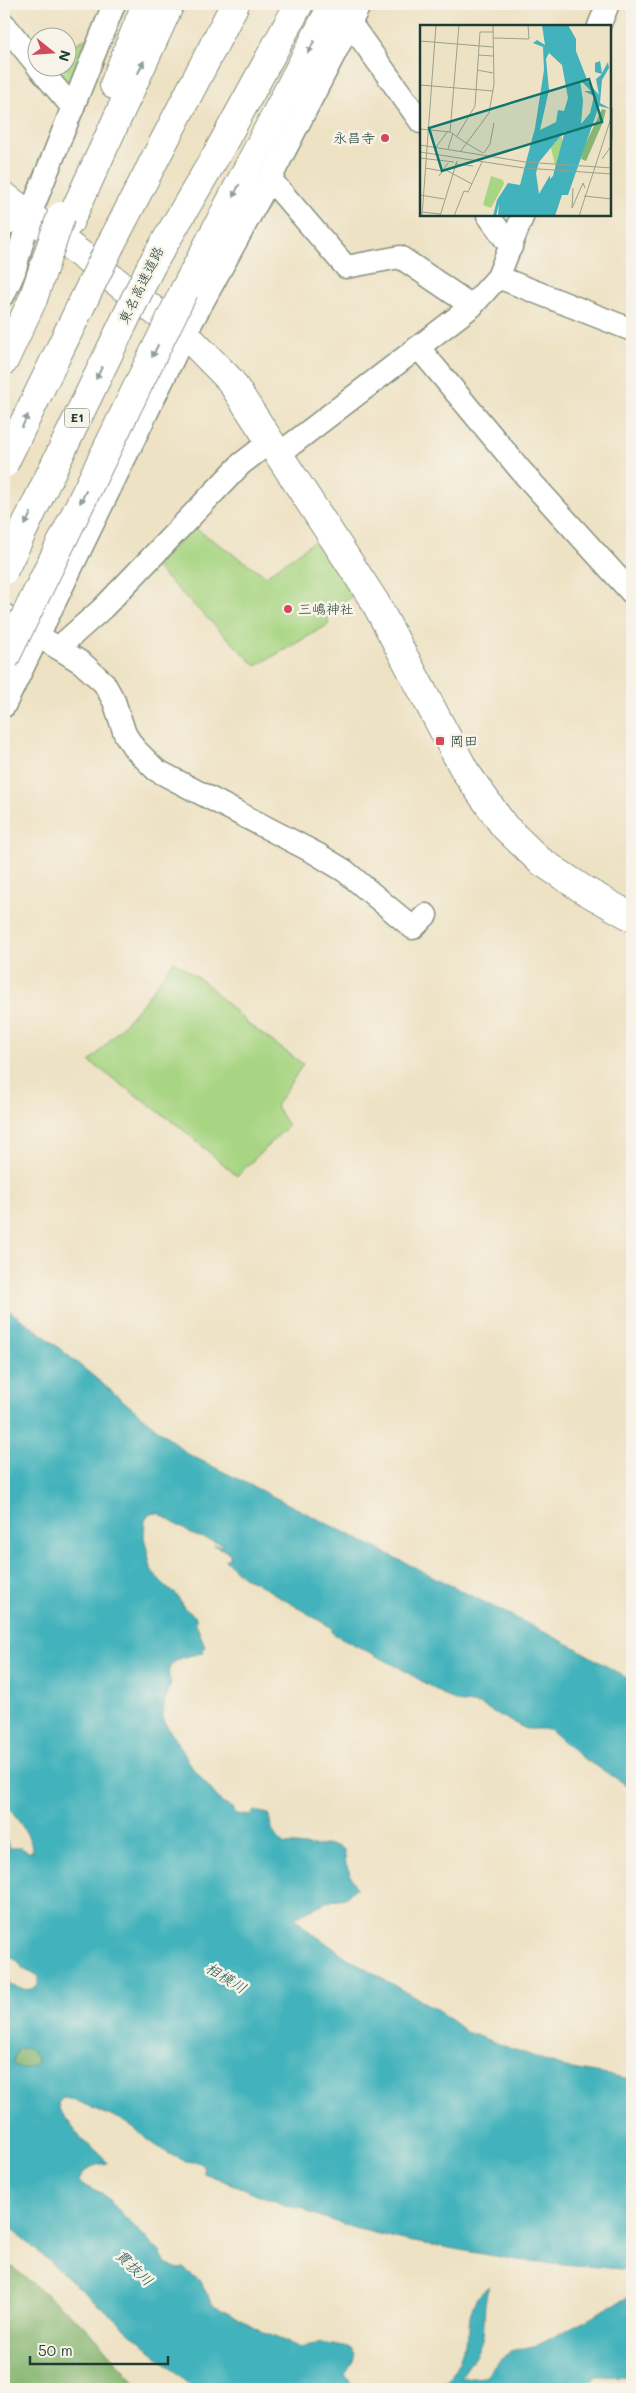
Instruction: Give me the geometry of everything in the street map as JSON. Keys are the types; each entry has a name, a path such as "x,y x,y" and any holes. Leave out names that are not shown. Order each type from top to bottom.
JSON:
{"main road":[{"path":"4,361 33,298 65,219 146,4"},
{"path":"65,219 170,4"},
{"path":"111,244 216,4"},
{"path":"4,464 111,244 235,4"},
{"name":"東名高速道路","path":"4,570 151,266 284,4"},
{"path":"151,266 218,152 299,4"},
{"path":"4,660 184,291 348,10"},
{"path":"14,212 185,334 230,380 375,602 465,771 504,826 539,860 584,890 632,917"}],"street":[{"path":"4,294 14,272 14,212 73,108 114,4"},
{"path":"599,25 608,4"},
{"path":"348,10 420,120"},
{"path":"4,706 185,334 270,179 348,10"},
{"path":"7,35 28,57"},
{"path":"47,78 73,108"},
{"path":"270,179 346,267 400,257 472,306"},
{"path":"489,216 510,247"},
{"path":"58,648 103,608 241,464 275,447 418,347 472,306 498,277 523,216"},
{"path":"498,277 632,330"},
{"path":"418,347 523,473 632,593"},
{"path":"4,615 82,664 104,683 114,701 125,734 134,748 156,770 317,854 352,876 413,928 426,915"}],"green space":[{"path":"90,37 78,67 78,43"},
{"path":"58,78 74,78 71,85 64,86"},
{"path":"193,527 266,576 323,535 360,590 329,614 328,625 256,666 155,567"},
{"path":"174,961 209,986 247,1023 303,1064 276,1106 288,1126 237,1176 180,1127 90,1062 143,1003"},
{"path":"26,2048 34,2054 37,2063 30,2067 18,2067 12,2063 18,2049"},
{"path":"4,2260 86,2327 140,2389 4,2389"}],"water":[{"path":"4,1307 42,1334 188,1454 574,1647 632,1681 632,1788 581,1757 549,1729 526,1729 480,1705 456,1702 400,1668 332,1633 332,1628 253,1581 243,1577 225,1560 230,1558 230,1553 213,1545 221,1546 224,1544 193,1535 158,1513 150,1514 145,1520 144,1537 152,1572 168,1589 176,1594 184,1608 196,1617 196,1624 205,1646 202,1653 182,1658 172,1664 169,1669 171,1683 164,1703 163,1720 193,1768 222,1803 232,1808 237,1814 250,1816 254,1811 269,1814 273,1831 285,1845 331,1845 344,1850 346,1864 356,1888 345,1898 328,1901 295,1917 305,1928 346,1957 441,2012 466,2032 566,2068 632,2079 632,2270 518,2260 408,2241 358,2229 310,2213 305,2208 285,2205 204,2173 203,2166 198,2162 178,2158 168,2153 121,2120 82,2103 63,2098 58,2103 59,2109 83,2141 101,2154 107,2163 90,2168 79,2181 82,2185 102,2193 160,2253 166,2264 178,2269 183,2268 199,2280 213,2304 265,2333 299,2347 321,2343 350,2348 355,2354 345,2374 354,2389 195,2389 4,2222 4,1975 7,1976 10,1985 21,1989 38,1986 38,1976 23,1969 18,1961 4,1954 4,1833 9,1848 21,1848 32,1852 32,1846 26,1833 4,1802","holes":["26,2048 33,2052 37,2063 31,2067 18,2067 12,2063 18,2049"]},
{"path":"489,2286 484,2311 483,2336 476,2353 461,2379 485,2377 510,2351 538,2345 632,2295 632,2376 596,2377 587,2389 433,2389 450,2376 458,2364 468,2333 474,2304 479,2295"}],"place":[{"name":"永昌寺","path":"385,138"},
{"name":"三嶋神社","path":"288,609"},
{"name":"岡田","path":"440,741"}],"water label":[{"name":"相模川","path":"226,1978"},
{"name":"貫抜川","path":"134,2268"}]}
